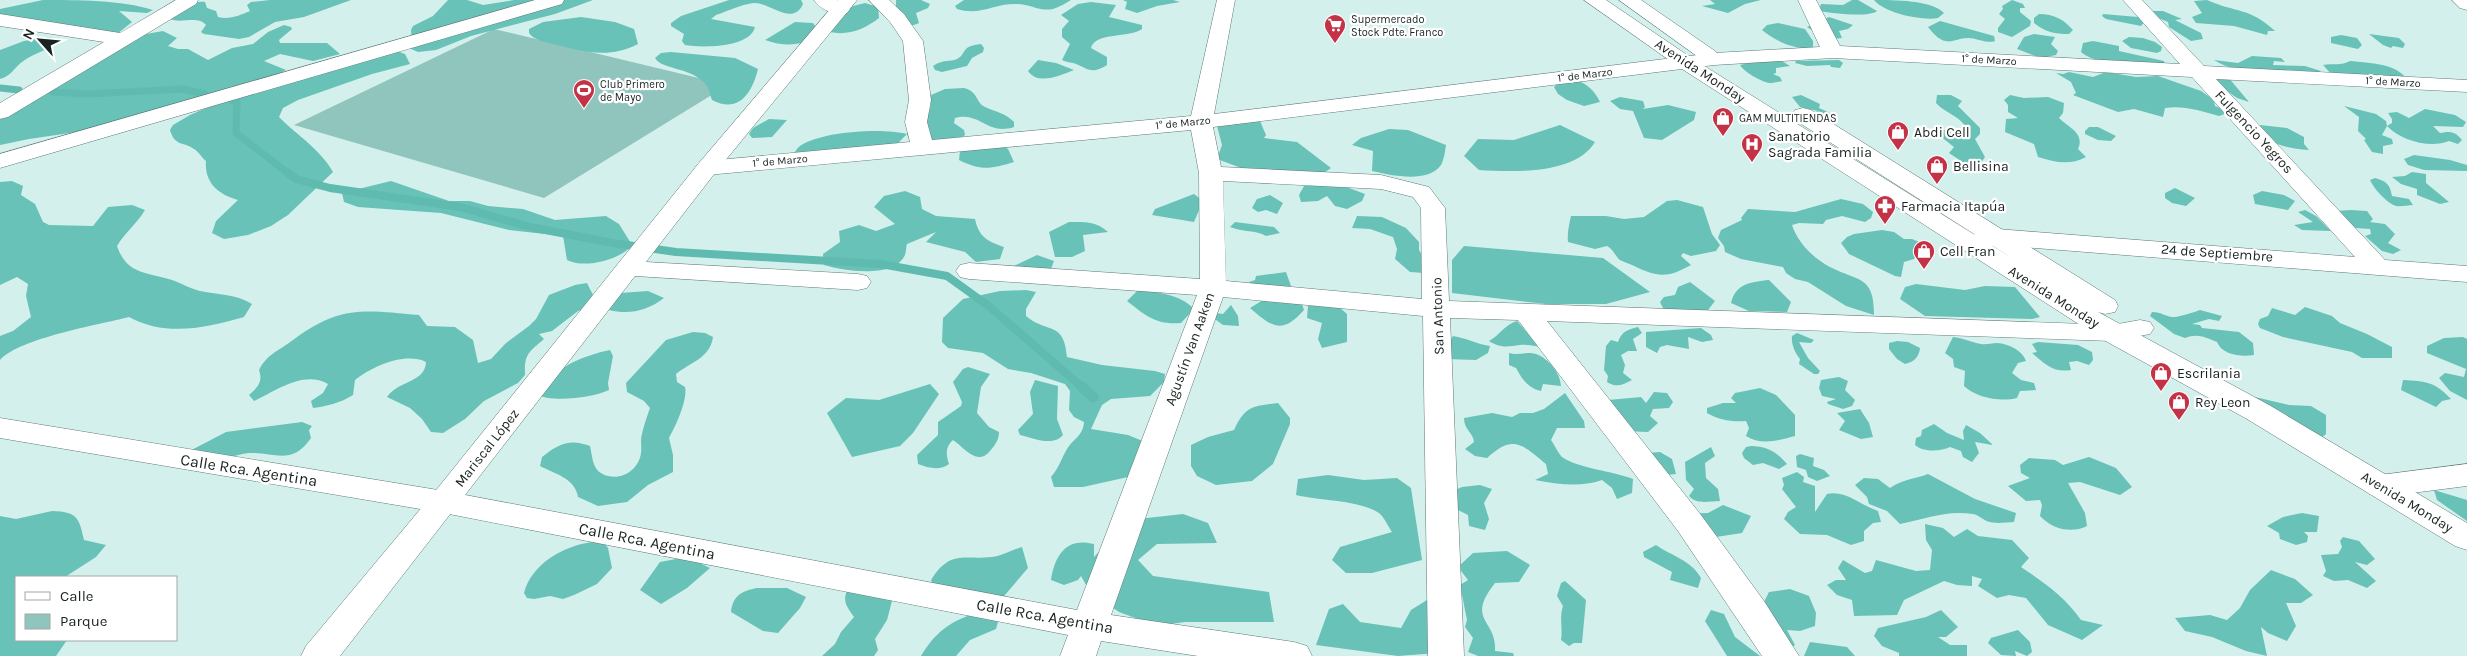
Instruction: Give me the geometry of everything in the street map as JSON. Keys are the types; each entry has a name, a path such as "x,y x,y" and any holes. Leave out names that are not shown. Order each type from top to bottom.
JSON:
{"street":[{"path":"0,112 189,0"},
{"path":"0,161 555,0"},
{"path":"878,0 897,18 913,41 920,100 916,122 923,148"},
{"name":"Agustín Van Aaken","path":"1078,656 1213,288 1211,173 1201,122 1226,0"},
{"name":"Avenida Monday","path":"1593,0 1686,63 2112,333 2165,360 2467,538"},
{"name":"Avenida Monday","path":"1628,0 1714,59 2140,328 2165,360"},
{"path":"1807,0 1833,52"},
{"name":"Fulgencio Yegros","path":"2132,0 2376,265"},
{"path":"2461,0 2467,4"},
{"name":"Mariscal López","path":"319,656 444,502 837,3"},
{"path":"0,20 123,39"},
{"name":"1° de Marzo","path":"707,168 1201,122 1714,59 1833,52 2467,86"},
{"name":"San Antonio","path":"1211,173 1381,182 1421,192 1434,208 1446,656"},
{"name":"24 de Septiembre","path":"1967,242 1997,237 2376,265 2467,274"},
{"path":"639,254 858,282"},
{"path":"969,271 1213,288 1438,309 2112,333 2140,328"},
{"path":"1525,311 1664,487 1744,598 1780,656"},
{"name":"Calle Rca. Agentina","path":"0,428 444,502 1090,626 1294,656"},
{"path":"2380,486 2467,475"}],"green space":[{"path":"43,0 114,2 153,10 147,13 119,11 132,22 117,34 0,17 0,9"},
{"path":"270,0 351,0 304,17 275,22 249,37 239,39 204,34 201,32 206,25 203,22 170,19 186,6 200,2 205,2 207,8 216,11 218,17 227,18 250,11 247,5 251,2"},
{"path":"448,0 467,0 483,5 514,0 593,0 555,14 471,36 436,50 418,52 409,48 412,44 411,30 413,26 433,16"},
{"path":"729,0 801,0 803,4 799,11 787,14 754,3 716,15 711,19 755,27 751,34 744,39 724,45 685,45 682,41 684,34 671,26 671,23 681,16"},
{"path":"896,0 921,0 930,4 928,8 916,13 919,23 909,26 890,23"},
{"path":"964,0 1071,0 1048,10 1015,4 973,11 957,9 955,6"},
{"path":"1123,0 1173,0 1180,2 1157,6 1137,13 1125,9 1127,2"},
{"path":"1710,0 1761,0 1745,4 1728,13 1702,6 1715,4"},
{"path":"1852,0 1858,0 1877,11 1858,15 1819,11 1821,4 1843,5"},
{"path":"1874,0 1922,3 1931,5 1944,13 1938,18 1931,19 1913,17 1886,9"},
{"path":"2012,0 2023,4 2025,8 2020,8 2020,12 2031,21 2030,26 2012,37 1998,32 1998,28 2005,19 1999,14 2003,9 2002,6"},
{"path":"2207,0 2250,14 2266,23 2275,31 2268,31 2267,35 2234,26 2196,23 2192,17 2202,13 2194,1"},
{"path":"1091,2 1116,5 1109,17 1142,25 1142,29 1137,32 1106,37 1094,43 1091,48 1107,57 1107,65 1096,70 1089,70 1062,60 1070,44 1062,37 1062,29 1069,21 1061,15 1078,4"},
{"path":"865,3 878,7 879,18 856,31 830,32 849,7"},
{"path":"2152,11 2163,11 2182,19 2175,20 2201,33 2203,39 2191,41 2169,27 2168,22 2156,17"},
{"path":"2039,14 2058,18 2073,30 2069,34 2046,30 2034,23 2034,18"},
{"path":"2103,14 2138,17 2145,21 2141,26 2106,19 2102,16"},
{"path":"581,17 615,22 634,29 638,44 628,49 596,53 543,41 529,33 529,29 543,22"},
{"path":"1829,17 1853,25 1848,29 1839,31 1842,38 1824,36 1807,27"},
{"path":"1940,21 1994,36 1995,41 1988,42 1968,38 1949,41 1942,40 1928,27"},
{"path":"795,22 813,23 823,37 794,44 781,44 765,40"},
{"path":"1778,23 1805,29 1813,41 1813,48 1799,48 1785,44 1762,30 1767,25"},
{"path":"284,25 292,29 279,40 280,43 327,43 340,54 313,61 280,54 264,61 286,70 271,78 111,127 0,145 0,116 146,34 163,31 177,38 168,46 188,49 208,60 232,48 253,44 268,32"},
{"path":"494,29 728,85 544,198 294,125"},
{"path":"2034,34 2055,37 2051,44 2058,51 2056,55 2041,58 2017,49 2024,37"},
{"path":"2369,34 2399,38 2405,44 2403,48 2393,46 2391,48 2383,45"},
{"path":"2341,35 2357,38 2362,45 2358,49 2331,43 2331,37"},
{"path":"47,37 61,39 19,64 10,74 0,79 0,50 24,41"},
{"path":"2129,37 2143,38 2155,42 2162,47 2161,51 2157,53 2131,48 2122,41"},
{"path":"2093,41 2119,46 2119,51 2164,61 2165,66 2093,59 2081,52 2083,43"},
{"path":"981,44 984,48 983,52 972,58 967,66 942,72 935,70 933,66 957,59 970,46"},
{"path":"394,50 405,54 410,64 372,74 298,100 283,108 279,117 322,156 333,172 288,215 271,226 248,235 224,239 212,233 216,221 238,200 225,195 214,187 207,176 206,161 194,149 174,139 170,130 173,125 190,115 257,86"},
{"path":"671,52 735,58 758,69 752,86 743,99 737,103 721,104 712,100 708,87 694,75 664,65 655,58 661,53"},
{"path":"2252,56 2281,58 2285,62 2274,61 2273,65 2305,66 2321,71 2314,74 2249,71 2237,69 2214,60 2238,63"},
{"path":"1775,57 1790,66 1776,68 1776,73 1773,74 1780,77 1782,81 1765,82 1749,73 1740,65"},
{"path":"1038,60 1056,63 1074,70 1050,78 1038,78 1028,71"},
{"path":"1839,60 1843,63 1840,68 1831,67 1830,65 1807,66 1795,63 1796,61"},
{"path":"2350,61 2374,63 2390,67 2403,75 2408,81 2333,76 2323,65 2347,63"},
{"path":"2069,72 2093,77 2106,72 2136,77 2158,76 2201,91 2214,100 2215,106 2225,110 2225,114 2219,116 2199,110 2178,107 2165,108 2163,117 2134,109 2118,112 2073,95 2076,93 2071,82 2056,73 2063,74"},
{"path":"2217,75 2228,77 2249,102 2237,98 2215,83"},
{"path":"1574,80 1590,88 1600,102 1584,106 1567,100 1558,94 1554,87 1558,83"},
{"path":"964,88 969,90 975,94 982,105 1014,122 1014,127 1005,129 990,126 971,118 955,118 954,123 964,130 965,135 959,139 910,142 907,134 911,122 928,113 931,95 945,89"},
{"path":"1801,95 1820,104 1819,108 1837,116 1834,122 1822,121 1812,113 1818,111 1800,107 1792,97"},
{"path":"1937,95 1951,95 1962,101 1958,106 1980,128 1980,134 1975,139 1985,157 1980,164 1967,165 1949,153 1954,147 1940,136 1943,130 1960,131 1966,127 1936,103"},
{"path":"2010,95 2024,98 2048,97 2064,103 2063,113 2059,118 2078,135 2080,143 2078,149 2086,157 2074,162 2056,162 2038,157 2034,144 2005,132 2006,119 2018,118 2008,112 2008,105 2004,100"},
{"path":"1620,97 1643,101 1645,107 1643,109 1668,105 1696,112 1694,120 1662,140 1644,138 1633,111 1620,109 1610,101"},
{"path":"2344,106 2376,114 2386,121 2387,126 2382,135 2392,139 2393,144 2383,146 2383,154 2372,152 2364,140 2366,139 2358,131 2359,117"},
{"path":"2425,109 2455,115 2466,122 2463,127 2433,126 2440,133 2455,133 2462,140 2458,144 2449,141 2433,144 2416,142 2407,139 2387,126 2392,123 2388,113 2397,112 2409,118"},
{"path":"769,119 787,120 772,137 752,138 749,134 753,128"},
{"path":"1260,121 1266,135 1264,138 1297,142 1331,168 1314,177 1296,182 1258,183 1244,169 1217,159 1222,145 1217,126"},
{"path":"1560,125 1595,142 1586,153 1573,161 1558,166 1525,171 1479,170 1464,156 1478,139 1514,140"},
{"path":"2260,125 2287,128 2304,137 2304,144 2309,150 2278,144 2251,128"},
{"path":"2089,127 2098,127 2116,136 2111,141 2098,140 2085,134"},
{"path":"1389,129 1408,130 1446,145 1441,165 1427,175 1408,177 1372,171 1373,151 1352,145 1361,138"},
{"path":"883,131 907,134 894,147 793,155 799,147 810,141 837,134"},
{"path":"998,143 1008,149 1014,162 986,168 959,160 960,151"},
{"path":"2414,155 2450,160 2467,165 2467,171 2424,170 2408,165 2404,159"},
{"path":"2412,172 2426,174 2426,183 2449,202 2440,204 2417,195 2417,189 2401,184 2392,177 2405,176"},
{"path":"2375,178 2387,184 2392,196 2409,199 2413,205 2396,206 2389,202 2372,184 2370,180"},
{"path":"12,181 23,186 21,195 35,204 43,222 49,225 93,226 108,207 132,205 145,210 117,246 126,262 139,271 172,280 197,290 234,297 252,304 244,317 186,329 157,327 129,317 41,339 10,352 0,360 0,336 13,331 31,317 26,296 28,284 17,277 0,285 0,182"},
{"path":"391,181 449,201 470,201 488,206 523,209 555,220 606,216 619,224 632,245 620,255 602,262 574,263 567,260 563,236 509,230 441,213 358,207 344,202 342,193"},
{"path":"1333,182 1365,194 1362,201 1347,209 1335,206 1327,196 1318,201 1301,202 1299,195 1304,186"},
{"path":"2175,188 2195,198 2186,206 2172,203 2165,198 2165,193"},
{"path":"905,191 920,197 922,209 936,216 975,219 981,234 985,238 1004,247 1000,259 976,262 965,252 926,242 936,232 907,244 905,255 899,263 891,268 856,271 824,265 823,254 840,242 839,231 859,225 876,231 895,224 874,207 884,196"},
{"path":"2262,191 2284,195 2295,201 2288,210 2255,204 2253,195"},
{"path":"1194,194 1203,201 1194,222 1152,215 1155,209"},
{"path":"1270,195 1283,203 1277,214 1266,210 1258,212 1252,208 1257,199"},
{"path":"1841,199 1863,204 1873,212 1871,218 1865,222 1842,216 1826,220 1823,224 1799,223 1792,225 1802,244 1818,259 1840,272 1857,278 1868,286 1873,302 1874,315 1846,306 1808,282 1795,279 1786,273 1783,267 1741,259 1725,252 1724,246 1718,238 1721,230 1742,220 1741,218 1748,209 1795,212"},
{"path":"1677,200 1703,207 1712,234 1720,245 1716,251 1691,256 1683,253 1681,256 1691,265 1675,273 1662,275 1648,272 1620,260 1607,246 1595,249 1568,242 1571,216 1606,216 1624,219 1644,217 1667,201"},
{"path":"2305,210 2316,216 2331,231 2302,230 2294,225 2313,222 2298,212"},
{"path":"2335,211 2367,211 2373,219 2370,222 2385,224 2395,234 2388,243 2401,250 2393,254 2382,251 2365,236 2371,234 2370,229 2355,228"},
{"path":"1357,216 1382,217 1406,228 1419,242 1419,250 1427,263 1424,273 1410,272 1395,259 1397,249 1393,237 1370,229 1352,228"},
{"path":"1069,222 1095,224 1108,232 1083,235 1085,251 1072,257 1055,257 1049,232"},
{"path":"1235,222 1274,227 1280,233 1266,236 1230,227"},
{"path":"1882,230 1894,232 1904,239 1912,239 1922,243 1923,246 1914,259 1904,262 1901,277 1895,276 1849,254 1841,243 1847,237 1854,234"},
{"path":"1464,246 1603,258 1650,292 1606,304 1546,304 1452,293 1452,260"},
{"path":"1037,255 1054,261 1048,277 1012,267"},
{"path":"1286,272 1291,286 1285,291 1255,289 1249,282 1255,280 1256,276"},
{"path":"1769,280 1791,302 1787,312 1749,311 1731,303 1733,296 1740,287 1750,283"},
{"path":"1690,282 1715,301 1708,310 1685,312 1663,308 1660,302 1664,297 1675,295 1678,287"},
{"path":"587,283 593,295 648,291 664,298 638,311 609,310 604,305 578,311 552,331 539,334 544,339 528,354 525,362 525,375 518,383 484,401 465,419 443,433 431,432 422,419 410,408 387,397 392,391 421,374 425,369 426,362 418,359 389,362 371,370 355,380 353,395 339,402 324,406 313,408 311,401 323,393 328,384 319,380 300,380 281,387 254,401 249,395 259,384 259,370 270,356 310,329 339,315 367,311 419,315 427,326 455,327 473,340 478,363 491,359 506,343 529,326 536,319 549,295 575,285"},
{"path":"1916,284 1965,290 1985,286 2015,287 2040,317 2032,319 1925,316 1900,299 1905,287"},
{"path":"1026,290 1036,292 1026,309 1026,316 1058,333 1065,345 1067,357 1102,365 1155,371 1165,374 1164,382 1150,396 1111,399 1102,405 1091,429 1128,435 1150,444 1137,475 1083,487 1054,487 1051,477 1067,449 1080,434 1084,422 1074,417 1069,410 1070,391 1065,384 1031,373 1008,369 983,353 948,348 942,342 943,318 963,299 1000,291"},
{"path":"1138,290 1175,297 1194,309 1181,323 1158,321 1127,301"},
{"path":"1263,300 1302,304 1304,310 1289,323 1277,326 1265,320 1250,308"},
{"path":"1331,300 1347,314 1347,342 1322,348 1318,339 1322,323 1307,318 1308,306"},
{"path":"1231,305 1238,316 1239,326 1223,325 1212,317 1214,313 1223,314"},
{"path":"2305,307 2332,316 2340,323 2392,347 2392,358 2362,358 2352,352 2283,337 2260,328 2258,324 2260,319 2268,316 2272,308 2295,315"},
{"path":"2200,310 2222,316 2219,321 2209,319 2192,324 2200,325 2202,328 2239,332 2253,343 2254,355 2232,354 2223,350 2217,342 2205,337 2193,336 2185,338 2174,334 2150,316 2152,312 2174,317"},
{"path":"1517,321 1540,347 1525,345 1504,346 1489,341"},
{"path":"1638,327 1642,333 1633,339 1637,351 1628,351 1621,355 1625,365 1623,373 1632,380 1620,385 1610,384 1607,382 1608,376 1604,370 1606,346 1611,340 1618,342 1621,335 1625,332"},
{"path":"1701,328 1711,335 1713,340 1702,342 1688,337 1689,349 1667,345 1660,347 1657,353 1646,347 1646,332"},
{"path":"693,332 705,333 713,337 704,355 676,374 677,382 685,387 685,398 669,438 673,455 673,472 648,485 627,502 598,506 578,497 573,485 564,477 540,466 542,457 553,449 564,444 576,443 590,446 594,464 603,474 614,477 625,475 634,468 640,459 641,436 650,408 644,401 627,392 626,383 666,340"},
{"path":"1797,333 1814,340 1811,343 1799,342 1808,358 1820,371 1818,374 1814,374 1799,364 1800,359 1796,354 1792,339 1792,336"},
{"path":"1453,336 1490,346 1488,353 1476,360 1446,359 1449,342"},
{"path":"1953,337 1983,344 1997,343 2014,348 2026,361 2018,363 2012,373 2021,380 2034,383 2036,390 2020,391 2017,398 2003,399 1989,398 1969,390 1964,386 1965,371 1954,367 1953,359 1945,353"},
{"path":"2463,337 2467,339 2467,400 2450,391 2439,378 2445,373 2464,377 2466,369 2427,353 2427,346 2444,338"},
{"path":"1897,341 1908,342 1920,348 1916,359 1905,364 1897,359 1889,349 1889,343"},
{"path":"2038,342 2078,345 2092,352 2093,360 2089,365 2077,361 2069,362 2071,370 2054,369 2032,353 2037,352 2032,344"},
{"path":"610,350 613,356 608,383 609,390 593,395 561,399 542,397 535,394 550,377 568,365 588,356"},
{"path":"1509,353 1533,353 1541,356 1556,371 1561,386 1543,384 1541,391 1532,388 1516,368 1509,365"},
{"path":"968,367 990,374 981,387 977,413 989,427 999,432 996,442 990,451 980,457 971,454 953,440 947,451 949,464 938,468 930,468 918,464 917,455 938,435 938,422 961,406 962,402 953,382 963,369"},
{"path":"1839,377 1848,381 1845,390 1855,400 1852,406 1843,409 1828,404 1827,402 1836,399 1822,396 1819,388 1821,380"},
{"path":"1035,380 1058,386 1057,419 1063,435 1059,439 1043,441 1020,435 1018,430 1033,414 1030,392"},
{"path":"2403,380 2430,384 2440,389 2451,399 2442,401 2436,407 2401,390"},
{"path":"930,384 939,394 913,433 900,446 852,457 827,413 846,398 879,400"},
{"path":"1760,388 1776,395 1795,415 1795,436 1770,441 1758,441 1746,436 1749,428 1746,421 1725,420 1707,413 1707,408 1723,403 1736,403 1731,398 1735,393"},
{"path":"1654,392 1667,393 1673,402 1669,408 1653,409 1650,416 1658,423 1648,432 1624,431 1608,400 1641,397 1646,403"},
{"path":"1565,393 1584,421 1585,428 1557,428 1551,440 1559,453 1562,457 1577,464 1633,479 1632,493 1617,499 1612,488 1602,480 1577,485 1535,480 1548,474 1546,464 1530,451 1517,444 1504,446 1487,458 1475,456 1465,449 1474,442 1465,425 1464,418 1492,413 1512,417 1520,413 1533,413 1544,409"},
{"path":"2255,397 2289,405 2311,406 2326,415 2326,434 2319,440 2249,400"},
{"path":"1278,403 1290,418 1290,424 1273,464 1252,481 1216,485 1197,476 1191,466 1191,445 1208,437 1234,430 1242,416 1251,409 1262,405"},
{"path":"1860,409 1869,423 1873,437 1861,439 1839,430 1845,421 1837,413"},
{"path":"302,422 312,426 309,430 311,438 304,447 290,455 249,453 211,463 199,464 182,455 226,432"},
{"path":"1934,424 1947,433 1964,440 1963,431 1966,425 1980,433 1993,445 1975,442 1979,453 1972,462 1963,457 1961,451 1950,447 1932,451 1915,445 1916,438 1921,436 1922,430"},
{"path":"1751,446 1771,450 1787,464 1779,469 1763,463 1753,465 1744,458 1742,453 1746,447"},
{"path":"1711,447 1715,456 1705,463 1706,478 1718,489 1720,501 1699,502 1689,496 1694,489 1686,480 1685,462"},
{"path":"1660,452 1672,459 1676,474 1667,475 1648,453"},
{"path":"1800,454 1814,458 1813,466 1824,470 1830,476 1817,481 1808,477 1806,470 1797,467 1796,456"},
{"path":"2089,457 2116,468 2132,487 2120,495 2080,482 2068,483 2085,513 2087,526 2068,530 2050,524 2040,516 2042,505 2040,500 2026,501 2008,486 2030,478 2021,473 2020,465 2029,458 2055,460 2063,465"},
{"path":"1797,472 1804,477 1803,482 1815,486 1815,512 1827,494 1834,493 1847,496 1878,511 1881,522 1873,523 1864,531 1864,541 1851,545 1827,535 1800,534 1784,519 1788,512 1796,507 1782,489 1784,485 1782,478"},
{"path":"1928,474 1975,499 2016,513 2014,522 1993,523 1973,514 1953,513 1900,524 1887,511 1869,504 1867,497 1855,485 1864,478 1878,479 1890,488 1904,481"},
{"path":"1328,475 1364,480 1397,478 1411,488 1422,560 1372,573 1346,573 1332,560 1340,547 1392,532 1381,515 1371,509 1351,503 1296,495 1298,479"},
{"path":"1480,485 1492,489 1484,503 1489,519 1485,530 1469,526 1468,515 1458,510 1450,501 1451,492 1462,487"},
{"path":"2434,490 2467,500 2467,521 2437,500"},
{"path":"1723,505 1751,516 1742,533 1716,537 1689,535 1672,523 1673,514 1708,513"},
{"path":"52,511 67,513 76,517 84,540 106,545 96,557 67,576 15,576 15,641 66,641 56,656 0,656 0,516 16,519"},
{"path":"2302,513 2319,516 2317,532 2304,532 2308,536 2307,542 2296,545 2280,539 2279,533 2267,526 2283,517"},
{"path":"1183,514 1208,523 1217,543 1157,544 1138,560 1153,576 1269,592 1274,622 1185,622 1157,626 1119,612 1090,592 1081,576 1078,580 1064,585 1051,580 1059,555 1070,545 1085,542 1094,544 1094,557 1129,520"},
{"path":"1925,524 1943,528 1954,537 1967,529 1978,536 2012,540 2029,558 2021,567 2054,591 2081,620 2103,625 2082,640 2048,625 2026,598 2009,595 1997,598 1978,586 1982,579 1972,576 1972,586 1957,585 1944,581 1904,600 1897,615 1854,616 1852,600 1837,595 1827,585 1836,580 1846,580 1838,568 1843,560 1865,573 1872,571 1876,560 1916,571 1930,570 1932,550 1926,540"},
{"path":"2343,537 2359,541 2375,559 2367,565 2355,562 2376,581 2367,588 2348,580 2334,581 2323,576 2326,571 2321,555 2338,554 2342,547 2340,541"},
{"path":"592,542 605,544 608,548 612,568 597,584 563,599 550,596 534,599 527,598 524,593 528,582 534,573 550,558 571,547"},
{"path":"1656,545 1681,559 1697,572 1701,578 1698,588 1670,580 1672,572 1644,557 1643,552"},
{"path":"1022,547 1028,568 999,602 936,590 931,580 944,564 951,560 995,556"},
{"path":"1507,551 1530,565 1519,582 1495,583 1486,596 1482,613 1492,632 1495,651 1513,653 1514,656 1478,656 1468,652 1473,638 1465,627 1467,620 1460,585 1468,580 1458,567 1473,553"},
{"path":"687,557 710,568 687,588 661,604 640,590 660,562"},
{"path":"2271,570 2295,579 2313,595 2301,603 2286,603 2296,626 2287,641 2268,633 2261,627 2267,656 2246,651 2212,637 2185,631 2175,618 2210,615 2227,620 2240,608 2250,590"},
{"path":"1565,581 1586,600 1582,643 1574,643 1569,646 1561,640 1563,606 1557,596 1561,583"},
{"path":"757,588 787,588 806,597 800,608 778,633 763,631 731,612 732,606 739,595"},
{"path":"1790,589 1809,596 1816,613 1815,626 1800,631 1787,630 1795,645 1784,653 1763,648 1753,641 1740,623 1763,604 1769,592"},
{"path":"847,591 888,596 892,601 887,620 875,639 878,650 874,656 822,656 835,644 841,632 854,617 845,602"},
{"path":"1427,600 1452,631 1437,653 1398,656 1316,645 1329,609 1343,604 1360,622 1401,628 1411,610"},
{"path":"1711,610 1724,614 1735,637 1760,656 1727,656 1705,621"},
{"path":"1941,610 1958,627 1946,637 1938,637 1950,645 1967,645 1967,656 1899,656 1899,653 1882,646 1874,636 1878,628 1926,617"},
{"path":"973,614 980,614 998,622 996,629 970,640 956,656 921,656 931,641 949,625"},
{"path":"2018,630 2030,642 2032,652 2027,656 2015,651 2016,656 2001,655 1988,643 1991,638"},
{"path":"1810,642 1847,647 1855,656 1804,656"}],"waterway":[{"path":"0,88 19,90"},
{"path":"52,92 88,94 182,89 205,94"},
{"path":"233,101 237,102 236,133 289,174"},
{"path":"287,172 296,179 330,188 460,207 530,227 613,243 676,252 881,264 947,276 990,307 1084,389"},
{"path":"1082,387 1093,397"}],"place":[{"name":"Supermercado Stock Pdte. Franco","path":"1335,44"},
{"name":"Club Primero de Mayo","path":"584,109"},
{"name":"GAM MULTITIENDAS","path":"1723,137"},
{"name":"Abdi Cell","path":"1898,151"},
{"name":"Sanatorio Sagrada Familia","path":"1752,163"},
{"name":"Bellisina","path":"1937,185"},
{"name":"Farmacia Itapúa","path":"1885,225"},
{"name":"Cell Fran","path":"1924,270"},
{"name":"Escrilania","path":"2161,392"},
{"name":"Rey Leon","path":"2179,421"}]}
